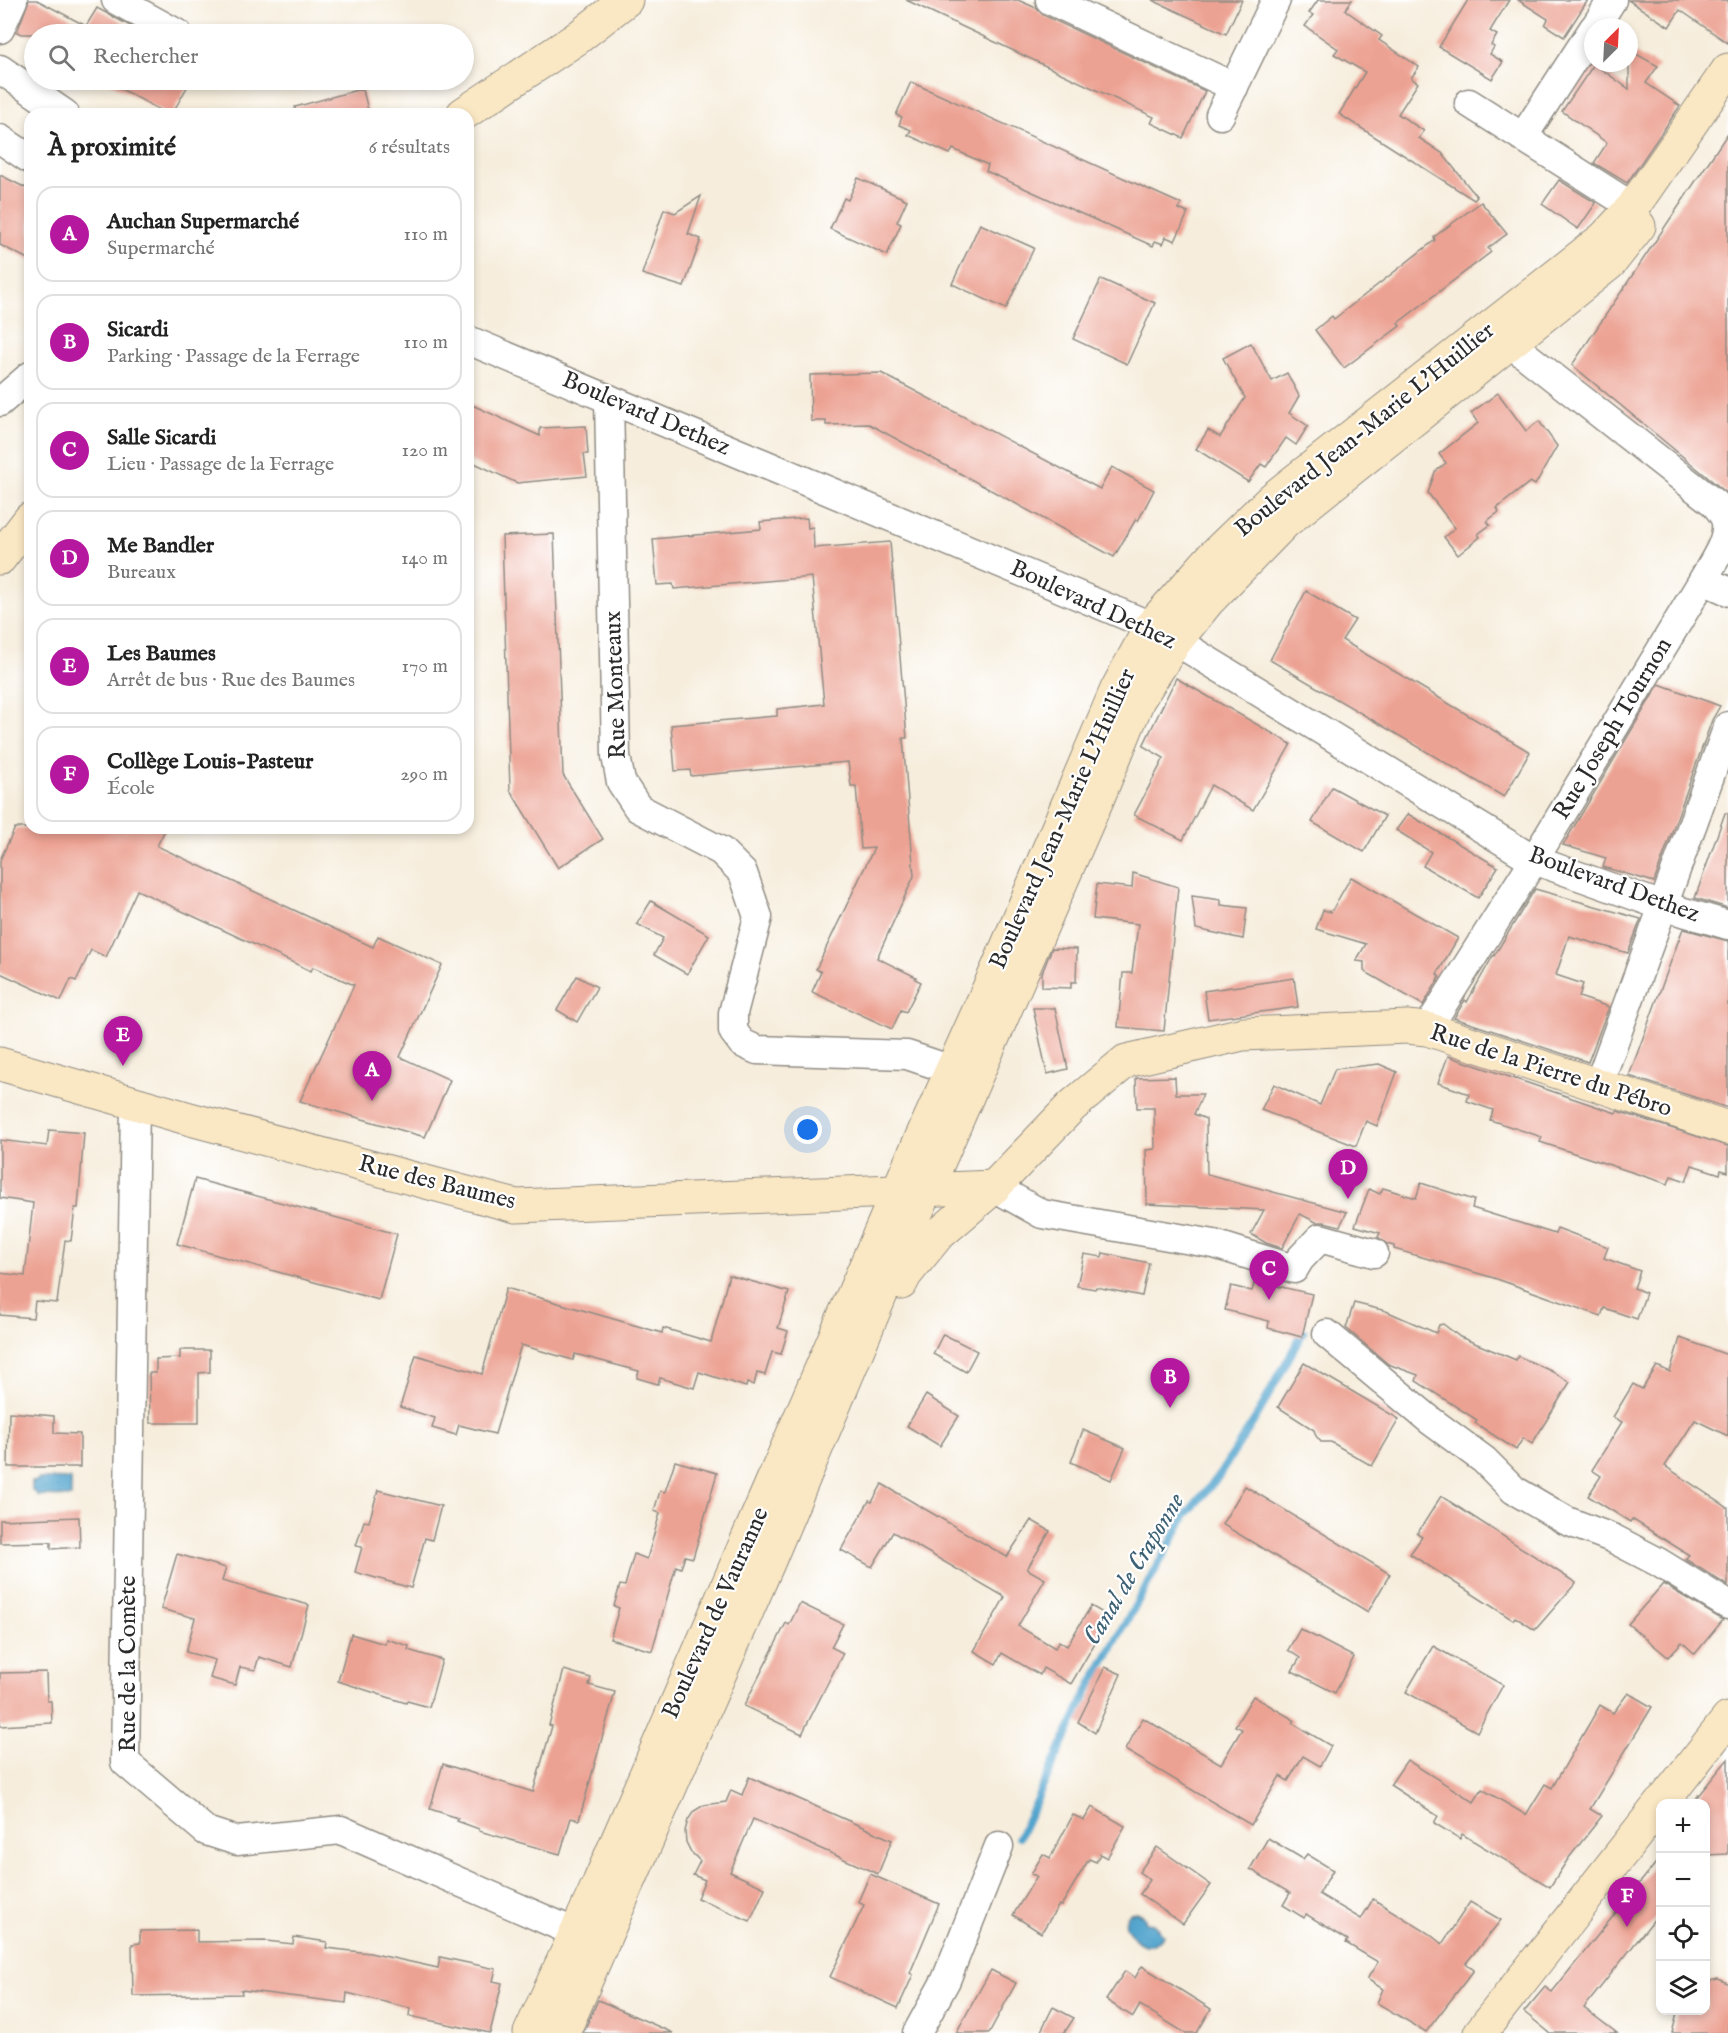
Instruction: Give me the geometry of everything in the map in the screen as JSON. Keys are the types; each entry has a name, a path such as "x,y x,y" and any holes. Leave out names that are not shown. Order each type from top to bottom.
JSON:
{"street":[{"path":"0,29 13,0"},
{"path":"116,0 160,24"},
{"path":"472,108 576,39 626,0"},
{"path":"1050,0 1234,87"},
{"path":"1220,115 1276,0"},
{"path":"1600,18 1612,0"},
{"path":"1523,137 1584,43"},
{"path":"0,69 24,86"},
{"name":"Boulevard Jean-Marie L'Huillier","path":"912,1191 952,1070 998,969 1117,689 1163,634 1208,601 1285,522 1499,335 1604,238 1633,207 1728,70"},
{"path":"30,90 56,108"},
{"path":"1469,103 1633,207"},
{"name":"Boulevard Jean-Marie L'Huillier","path":"1499,335 1610,263 1647,217 1728,103"},
{"path":"0,139 24,155"},
{"name":"Rue Joseph Tournon","path":"1427,1029 1534,860 1716,586 1724,542 1726,522 1714,503 1499,335"},
{"name":"Boulevard Dethez","path":"474,343 1163,634 1534,860 1663,906 1728,925"},
{"path":"0,402 24,381"},
{"name":"Rue Monteaux","path":"609,399 616,756 621,782 638,808 721,851 743,873 758,917 733,1013 733,1031 742,1043 757,1050 907,1055 952,1070"},
{"path":"0,558 24,527"},
{"name":"Boulevard Jean-Marie L'Huillier","path":"912,1191 1080,841 1163,634"},
{"path":"1598,1086 1728,726"},
{"name":"Rue de la Pierre du Pébro","path":"994,1187 1072,1106 1126,1061 1243,1034 1407,1027 1427,1029 1728,1128"},
{"name":"Rue des Baumes","path":"0,1064 516,1206 994,1187"},
{"name":"Rue de la Comète","path":"135,1103 125,1762 206,1832 237,1841 341,1830 576,1933"},
{"path":"994,1187 1042,1214 1214,1244 1294,1269 1300,1258 1320,1238 1374,1253"},
{"name":"Boulevard de Vauranne","path":"873,1314 893,1301 904,1275 937,1236 994,1187"},
{"name":"Boulevard de Vauranne","path":"563,2033 768,1563 873,1314 912,1191"},
{"name":"Boulevard de Vauranne","path":"530,2033 809,1400 912,1191"},
{"path":"1327,1334 1431,1421 1484,1460 1514,1490 1567,1521 1612,1538 1658,1562 1728,1605"},
{"path":"1665,1799 1728,1719"},
{"path":"1480,2033 1656,1810"},
{"path":"916,2033 946,1980 999,1846"}],"water":[{"path":"38,1479 71,1479 71,1497 37,1496 37,1493 32,1491 32,1482"},
{"path":"1136,1912 1144,1916 1146,1923 1153,1924 1164,1935 1148,1945 1136,1940 1125,1923 1130,1913"}],"building":[{"path":"29,0 37,0 82,24 24,24 24,34 17,32"},
{"path":"906,0 1018,0 1036,8 1043,15 1205,91 1183,138 1151,123 1154,117"},
{"path":"1152,0 1242,0 1226,34"},
{"path":"1318,0 1352,0 1345,10 1382,36 1379,40 1419,67 1411,78 1418,83 1398,114 1424,131 1419,138 1442,153 1477,197 1474,200 1339,114 1365,72 1334,54 1338,49 1305,26 1313,15 1309,13"},
{"path":"1468,0 1509,0 1490,31 1497,35 1491,45 1494,47 1490,54 1503,62 1492,79 1439,47"},
{"path":"1518,0 1588,0 1564,37 1545,25 1548,19"},
{"path":"1628,0 1728,0 1728,43 1680,10 1669,27"},
{"path":"97,8 127,24 87,24"},
{"path":"1638,55 1658,66 1646,83 1680,106 1627,183 1594,163 1607,143 1562,111 1589,72 1605,72 1629,89 1629,72 1638,72"},
{"path":"911,82 1181,204 1179,209 1188,213 1175,241 1166,237 1163,244 1155,241 1153,246 986,171 988,165 953,149 950,154 908,135 911,130 899,125 902,117 896,115"},
{"path":"123,90 185,90 175,108 156,108"},
{"path":"363,90 368,108 295,108"},
{"path":"1728,133 1728,494 1572,365"},
{"path":"0,175 24,187 24,257 0,245"},
{"path":"858,178 907,200 897,222 901,224 887,255 830,229 844,198 848,200"},
{"path":"1559,180 1596,203 1578,229 1542,204"},
{"path":"701,196 688,234 701,239 684,287 642,274 664,209 675,213"},
{"path":"1481,202 1507,234 1488,248 1491,252 1398,323 1400,326 1344,368 1315,330 1332,316 1334,319 1435,240 1434,237"},
{"path":"980,224 1034,248 1006,309 952,284"},
{"path":"1101,279 1155,303 1127,364 1073,339"},
{"path":"1251,343 1272,381 1287,373 1299,396 1289,413 1308,426 1296,445 1286,438 1266,467 1261,464 1248,482 1196,449 1208,430 1220,437 1245,398 1223,358"},
{"path":"881,373 1100,489 1112,467 1154,490 1138,521 1136,519 1114,557 869,424 826,425 826,421 811,421 810,375"},
{"path":"1498,393 1526,431 1539,421 1557,446 1535,485 1530,482 1497,508 1499,512 1487,521 1490,525 1478,534 1480,537 1458,555 1444,537 1455,528 1428,493 1435,472 1446,463 1439,454 1478,423 1471,413"},
{"path":"474,406 540,436 540,428 586,426 588,454 584,454 587,476 517,483 474,463"},
{"path":"807,518 808,528 813,527 814,548 890,542 907,738 903,738 914,876 877,958 916,977 915,979 921,982 906,1012 901,1010 892,1029 812,992 821,972 816,969 874,848 861,849 856,786 851,786 848,762 691,776 690,770 675,771 671,725 777,716 777,709 824,704 812,577 674,589 673,584 657,585 653,539 761,529 760,522"},
{"path":"554,534 563,775 603,839 558,868 510,790 502,536"},
{"path":"1306,591 1355,620 1342,640 1530,752 1504,797 1270,660"},
{"path":"1176,678 1291,744 1253,810 1211,785 1183,840 1134,815 1164,758 1143,746"},
{"path":"1659,684 1720,706 1712,720 1654,882 1603,867 1606,858 1563,845"},
{"path":"1332,787 1385,816 1364,852 1312,822"},
{"path":"1725,813 1728,813 1728,908 1695,898"},
{"path":"1408,814 1498,867 1478,898 1423,866 1431,852 1396,830"},
{"path":"15,828 24,828 24,834 163,834 157,846 373,947 378,936 442,965 400,1057 450,1080 425,1137 300,1101 354,985 313,967 311,971 137,890 106,957 91,950 76,981 71,979 61,1001 0,973 0,860"},
{"path":"1133,873 1178,887 1164,1031 1118,1027 1123,973 1132,973 1138,924 1093,919 1097,884 1132,888"},
{"path":"1351,877 1458,938 1437,974 1440,977 1423,1005 1364,971 1364,962 1356,961 1366,944 1316,929 1323,910 1331,912"},
{"path":"1535,889 1641,919 1628,953 1569,936 1556,975 1583,984 1579,997 1609,1007 1588,1062 1454,1018 1465,1000 1467,1002"},
{"path":"1192,896 1221,900 1221,905 1247,908 1243,939 1196,929"},
{"path":"651,901 709,935 687,974 654,955 663,938 637,924"},
{"path":"1684,929 1728,941 1728,1108 1629,1076"},
{"path":"1052,948 1077,949 1076,982 1071,982 1071,988 1042,987 1042,973"},
{"path":"577,976 597,987 577,1022 557,1010"},
{"path":"1294,978 1298,1007 1208,1019 1204,991"},
{"path":"1033,1008 1055,1008 1068,1069 1047,1074"},
{"path":"1448,1056 1616,1113 1617,1111 1728,1146 1728,1172 1721,1170 1720,1174 1692,1165 1686,1181 1671,1176 1668,1184 1540,1142 1542,1137 1490,1120 1493,1110 1467,1101 1469,1094 1438,1083"},
{"path":"1379,1064 1397,1072 1377,1126 1366,1121 1356,1146 1261,1110 1274,1084 1320,1105 1335,1069"},
{"path":"1175,1077 1176,1094 1203,1094 1194,1114 1206,1119 1207,1174 1347,1212 1340,1226 1316,1222 1300,1214 1282,1248 1266,1243 1251,1234 1264,1210 1147,1204 1146,1150 1155,1149 1154,1108 1137,1108 1136,1078"},
{"path":"49,1130 84,1133 78,1208 75,1208 71,1241 65,1240 57,1303 35,1301 33,1318 0,1315 0,1273 25,1276 33,1203 0,1198 0,1140 47,1146"},
{"path":"195,1179 397,1234 379,1300 177,1244"},
{"path":"1421,1183 1474,1200 1472,1208 1555,1234 1557,1228 1608,1247 1604,1258 1640,1271 1634,1288 1646,1293 1637,1319 1604,1308 1601,1316 1494,1278 1394,1249 1394,1246 1378,1237 1380,1233 1355,1226 1369,1189 1380,1194 1383,1188 1416,1198"},
{"path":"1103,1253 1149,1263 1142,1296 1096,1287 1095,1289 1077,1286 1084,1254 1102,1257"},
{"path":"729,1275 789,1292 778,1328 788,1331 781,1354 772,1352 765,1375 757,1373 754,1385 747,1383 746,1387 699,1372 694,1388 660,1378 658,1384 637,1378 639,1371 575,1354 573,1360 521,1345 495,1434 459,1425 456,1435 432,1428 435,1418 400,1407 416,1355 482,1374 506,1288 662,1333 663,1328 711,1342"},
{"path":"1255,1281 1312,1294 1302,1337 1268,1328 1269,1321 1225,1310 1231,1286 1252,1291"},
{"path":"1354,1303 1386,1311 1436,1333 1439,1325 1443,1324 1460,1337 1516,1360 1518,1356 1570,1382 1532,1444 1523,1438 1516,1450 1475,1423 1477,1420 1416,1381 1418,1375 1388,1364 1346,1328"},
{"path":"943,1334 977,1351 966,1372 933,1354"},
{"path":"1680,1338 1728,1355 1728,1436 1695,1420 1665,1466 1728,1508 1728,1586 1685,1559 1689,1555 1632,1519 1630,1522 1588,1496 1601,1476 1592,1470 1622,1422 1613,1417 1633,1384 1642,1389 1657,1366 1670,1372"},
{"path":"180,1350 210,1350 210,1372 199,1373 199,1423 150,1423 149,1373 156,1373 156,1359 180,1358"},
{"path":"1304,1363 1399,1419 1372,1466 1331,1442 1321,1442 1314,1430 1278,1407"},
{"path":"926,1395 959,1416 940,1446 907,1426"},
{"path":"9,1412 54,1416 54,1433 80,1434 80,1467 8,1467"},
{"path":"1083,1430 1125,1448 1111,1480 1071,1462"},
{"path":"675,1461 717,1473 693,1558 685,1556 681,1568 676,1566 652,1651 610,1639 619,1608 614,1606 620,1585 625,1586 634,1554 647,1559 660,1513 654,1511 660,1491 665,1492"},
{"path":"882,1484 1007,1557 1031,1520 1050,1531 1027,1569 1045,1579 1018,1626 1055,1648 1059,1641 1067,1646 1091,1606 1110,1617 1071,1684 1043,1668 1040,1675 1002,1653 996,1664 974,1651 1005,1597 893,1532 872,1567 841,1550 869,1501 872,1502"},
{"path":"1245,1486 1390,1574 1368,1612 1222,1524"},
{"path":"378,1490 441,1506 432,1540 425,1538 411,1588 355,1572 362,1547 356,1546 364,1521 369,1522"},
{"path":"1441,1496 1576,1583 1535,1630 1515,1617 1513,1620 1410,1554 1422,1537 1417,1534"},
{"path":"79,1517 80,1547 51,1549 51,1542 0,1543 0,1520"},
{"path":"177,1554 226,1568 222,1581 309,1605 292,1667 259,1657 255,1670 240,1667 235,1685 210,1678 215,1660 186,1652 195,1618 161,1609"},
{"path":"1663,1584 1723,1620 1695,1654 1682,1642 1668,1657 1628,1624"},
{"path":"800,1603 843,1624 831,1647 843,1653 802,1734 744,1706 786,1623 789,1625"},
{"path":"1300,1629 1354,1657 1335,1693 1292,1671 1300,1658 1288,1650"},
{"path":"351,1634 385,1644 386,1639 409,1646 408,1650 442,1660 429,1707 407,1701 406,1703 338,1681"},
{"path":"1433,1646 1503,1685 1477,1732 1406,1692"},
{"path":"1105,1667 1121,1674 1095,1733 1078,1722"},
{"path":"564,1670 591,1678 589,1685 615,1692 579,1820 571,1818 560,1854 479,1831 479,1829 457,1821 458,1818 430,1809 443,1764 533,1792 552,1726 549,1725"},
{"path":"46,1672 47,1701 51,1701 52,1723 0,1726 0,1673"},
{"path":"1628,1693 1652,1707 1590,1809 1602,1816 1568,1859 1550,1887 1462,1834 1460,1839 1434,1823 1438,1816 1390,1785 1407,1760 1474,1802 1482,1789 1526,1815 1545,1784 1552,1788 1600,1705 1613,1713"},
{"path":"1253,1696 1294,1720 1292,1723 1331,1746 1320,1766 1303,1756 1288,1781 1280,1776 1251,1825 1125,1750 1143,1718 1221,1764 1242,1729 1235,1726"},
{"path":"1728,1759 1728,1854 1710,1855 1710,1799 1695,1799"},
{"path":"749,1777 892,1840 878,1874 753,1819 730,1872 765,1888 750,1921 697,1898 705,1880 693,1875 700,1861 691,1852 686,1842 685,1831 688,1820 694,1811 704,1805 726,1802 731,1790 742,1795"},
{"path":"1092,1807 1125,1826 1107,1858 1100,1854 1096,1862 1089,1859 1061,1906 1059,1905 1041,1933 1013,1915 1037,1876 1031,1874 1043,1854 1050,1858 1073,1815 1084,1820"},
{"path":"1268,1838 1303,1859 1307,1854 1333,1870 1319,1894 1361,1919 1373,1899 1442,1944 1470,1902 1501,1920 1466,1963 1474,1970 1426,2032 1377,2003 1383,1989 1367,1979 1378,1962 1346,1943 1348,1940 1306,1914 1304,1918 1283,1905 1290,1893 1250,1869"},
{"path":"1157,1847 1211,1885 1183,1924 1140,1894 1150,1880 1139,1872"},
{"path":"1656,1863 1656,1917 1584,2008 1617,2033 1550,2033 1524,2012 1545,1987 1552,1992"},
{"path":"870,1874 939,1904 910,1973 913,1975 898,2008 830,1977 864,1905 858,1902"},
{"path":"197,1930 197,1942 266,1941 293,1944 294,1937 327,1942 326,1948 370,1953 438,1968 440,1957 496,1969 493,1981 502,1983 490,2033 409,2016 410,2008 347,1993 346,2003 241,1990 242,1994 133,1996 132,1944 140,1943 140,1931"},
{"path":"1142,1966 1211,2009 1197,2033 1185,2033 1140,2005 1133,2017 1106,2000 1125,1971 1135,1978"},
{"path":"991,1970 1016,1983 989,2033 956,2033"},
{"path":"1717,1979 1728,1983 1728,2033 1672,2033 1677,2015 1710,2015 1710,1981"},
{"path":"598,2000 673,2033 583,2033"},
{"path":"1053,2007 1074,2018 1064,2033 1040,2033"}],"waterway":[{"name":"Canal de Craponne","path":"1019,1837 1087,1692 1186,1515 1218,1477 1257,1416 1303,1332"}],"place":[{"name":"Les Baumes","path":"123,1066"},
{"name":"Auchan Supermarché","path":"372,1101"},
{"name":"Me Bandler","path":"1348,1199"},
{"name":"Salle Sicardi","path":"1269,1300"},
{"name":"Sicardi","path":"1170,1408"},
{"name":"Collège Louis-Pasteur","path":"1627,1927"}]}
